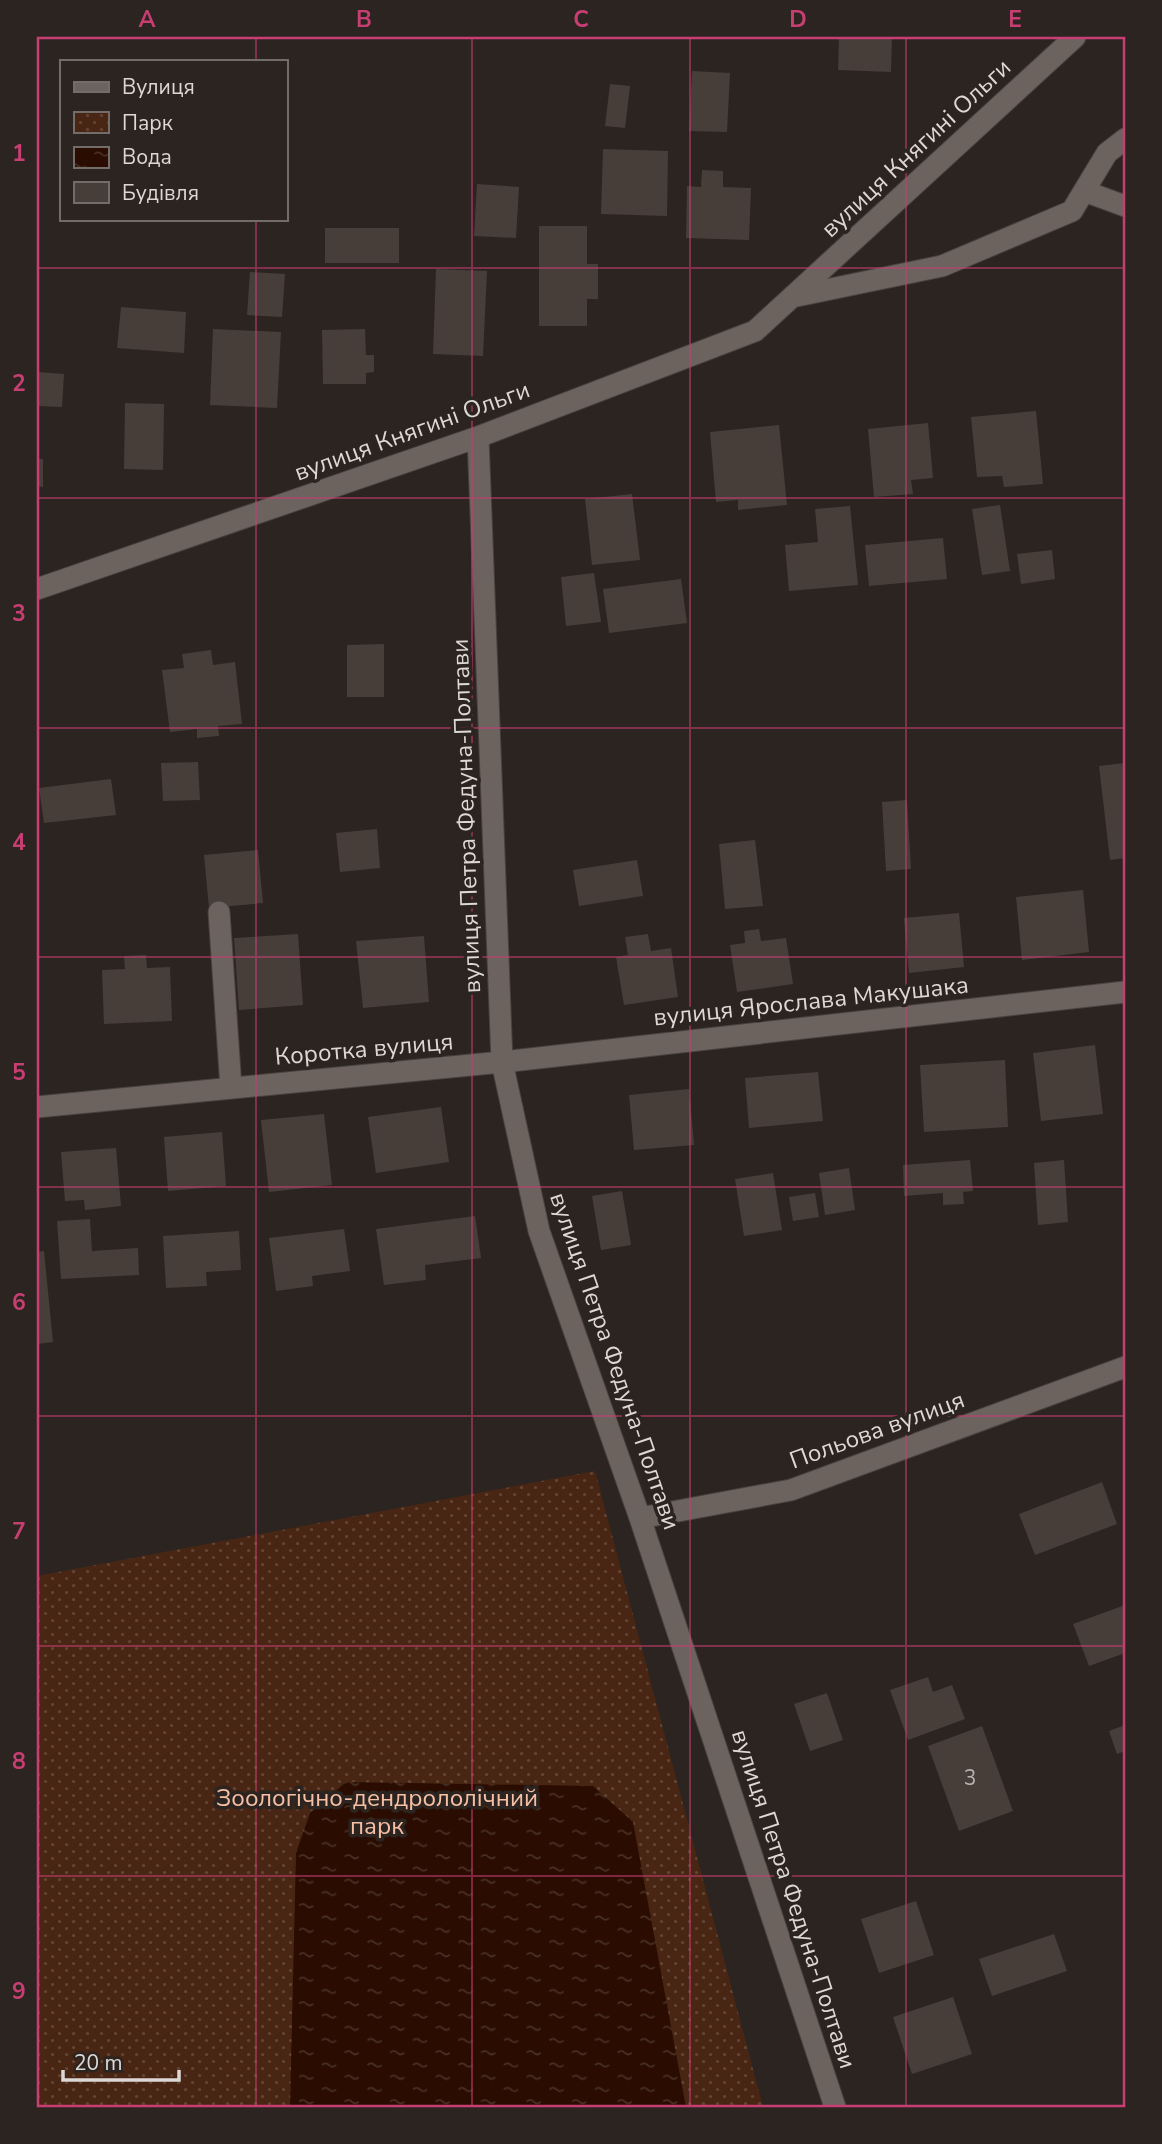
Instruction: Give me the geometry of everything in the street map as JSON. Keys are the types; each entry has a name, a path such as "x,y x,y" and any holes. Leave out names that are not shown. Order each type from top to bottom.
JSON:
{"street":[{"name":"вулиця Княгині Ольги","path":"37,589 478,437 755,331 1074,37"},
{"path":"792,297 942,266 1072,211 1107,153 1125,139"},
{"path":"1084,191 1125,206"},
{"name":"вулиця Петра Федуна-Полтави","path":"478,437 502,1062 539,1231 640,1518 835,2107"},
{"path":"219,912 231,1088"},
{"name":"вулиця Ярослава Макушака","path":"502,1062 1125,992"},
{"name":"Коротка вулиця","path":"37,1107 502,1062"},
{"name":"Польова вулиця","path":"640,1518 791,1490 1125,1367"}],"green space":[{"name":"Зоологічно-дендрололічний парк","path":"595,1471 763,2107 37,2107 37,1576"}],"water":[{"path":"346,1782 593,1786 633,1822 686,2107 290,2107 296,1853 310,1813"}],"building":[{"path":"839,37 892,37 891,72 838,70"},
{"path":"692,71 730,73 727,132 689,131"},
{"path":"610,84 630,86 625,128 605,126"},
{"path":"603,149 668,151 667,216 601,214"},
{"path":"702,170 723,171 723,187 751,188 749,240 686,238 687,186 701,187"},
{"path":"477,184 519,187 516,238 474,236"},
{"path":"539,226 587,226 587,264 598,264 598,299 587,299 587,326 539,326"},
{"path":"325,228 399,228 399,263 325,263"},
{"path":"436,269 487,271 483,356 433,354"},
{"path":"250,272 285,274 282,317 247,315"},
{"path":"121,307 186,312 184,353 117,348"},
{"path":"213,329 281,332 277,408 210,405"},
{"path":"365,329 366,355 374,355 374,372 366,373 366,384 323,384 322,330"},
{"path":"37,372 64,374 62,407 37,406"},
{"path":"125,403 164,404 163,470 124,469"},
{"path":"1036,411 1043,484 1004,487 1002,476 977,477 971,417"},
{"path":"928,423 933,478 911,480 913,494 874,497 868,429"},
{"path":"779,425 787,505 738,510 738,500 716,502 710,432"},
{"path":"37,459 43,459 43,487 37,486"},
{"path":"632,494 640,560 592,565 585,499"},
{"path":"1000,505 1010,571 982,575 972,509"},
{"path":"850,506 858,585 789,591 785,545 818,542 815,509"},
{"path":"943,538 947,579 869,586 865,545"},
{"path":"1052,550 1055,579 1021,584 1017,554"},
{"path":"594,573 601,622 566,626 561,577"},
{"path":"681,579 687,623 609,633 603,589"},
{"path":"384,644 384,697 347,697 347,645"},
{"path":"211,650 213,665 235,662 242,724 218,726 219,736 197,738 197,729 170,732 162,670 184,668 182,654"},
{"path":"198,762 200,800 163,801 161,763"},
{"path":"1125,763 1125,858 1110,860 1099,766"},
{"path":"111,779 116,815 44,823 39,788"},
{"path":"907,800 911,869 886,871 882,802"},
{"path":"377,829 380,868 340,872 336,833"},
{"path":"755,840 763,906 725,909 719,844"},
{"path":"258,850 263,903 209,908 204,855"},
{"path":"637,860 643,896 579,906 573,870"},
{"path":"1083,890 1089,952 1022,960 1016,897"},
{"path":"959,913 964,967 909,973 904,918"},
{"path":"759,929 761,941 786,938 793,984 737,992 730,945 745,943 744,931"},
{"path":"298,934 303,1005 239,1010 234,938"},
{"path":"648,934 651,951 671,948 678,997 624,1005 616,957 628,955 625,937"},
{"path":"424,936 429,1002 363,1008 356,941"},
{"path":"146,955 147,968 170,967 172,1021 104,1024 102,970 125,969 124,956"},
{"path":"1095,1045 1103,1114 1041,1121 1033,1053"},
{"path":"1005,1060 1008,1127 924,1132 920,1065"},
{"path":"818,1072 823,1121 749,1128 745,1078"},
{"path":"689,1089 694,1145 634,1150 629,1095"},
{"path":"441,1107 449,1162 376,1173 368,1117"},
{"path":"324,1114 332,1185 269,1192 261,1120"},
{"path":"222,1132 226,1186 168,1191 164,1137"},
{"path":"116,1148 121,1206 85,1210 84,1200 65,1201 61,1152"},
{"path":"970,1160 973,1191 963,1192 964,1204 943,1205 943,1193 904,1196 903,1165"},
{"path":"1064,1160 1068,1222 1038,1225 1034,1163"},
{"path":"849,1168 855,1210 825,1215 819,1173"},
{"path":"773,1173 782,1230 744,1236 735,1179"},
{"path":"622,1191 631,1245 601,1250 592,1196"},
{"path":"815,1193 819,1217 793,1221 789,1197"},
{"path":"475,1216 481,1258 425,1265 426,1280 384,1285 376,1229"},
{"path":"90,1219 92,1251 138,1248 139,1275 61,1279 57,1221"},
{"path":"344,1229 350,1271 312,1276 313,1286 276,1291 269,1238"},
{"path":"239,1231 241,1270 206,1272 207,1286 166,1288 163,1236"},
{"path":"44,1251 53,1342 37,1344 37,1252"},
{"path":"1102,1482 1117,1524 1035,1555 1019,1514"},
{"path":"1125,1605 1125,1653 1089,1666 1073,1624"},
{"path":"928,1677 933,1692 952,1685 965,1719 908,1740 890,1690"},
{"path":"827,1693 843,1740 810,1751 794,1704"},
{"path":"1125,1725 1125,1751 1117,1754 1109,1731"},
{"path":"982,1726 1013,1811 959,1831 928,1746"},
{"path":"916,1901 934,1955 879,1973 861,1919"},
{"path":"1054,1934 1067,1971 992,1996 979,1959"},
{"path":"953,1997 972,2054 912,2074 893,2017"}]}
